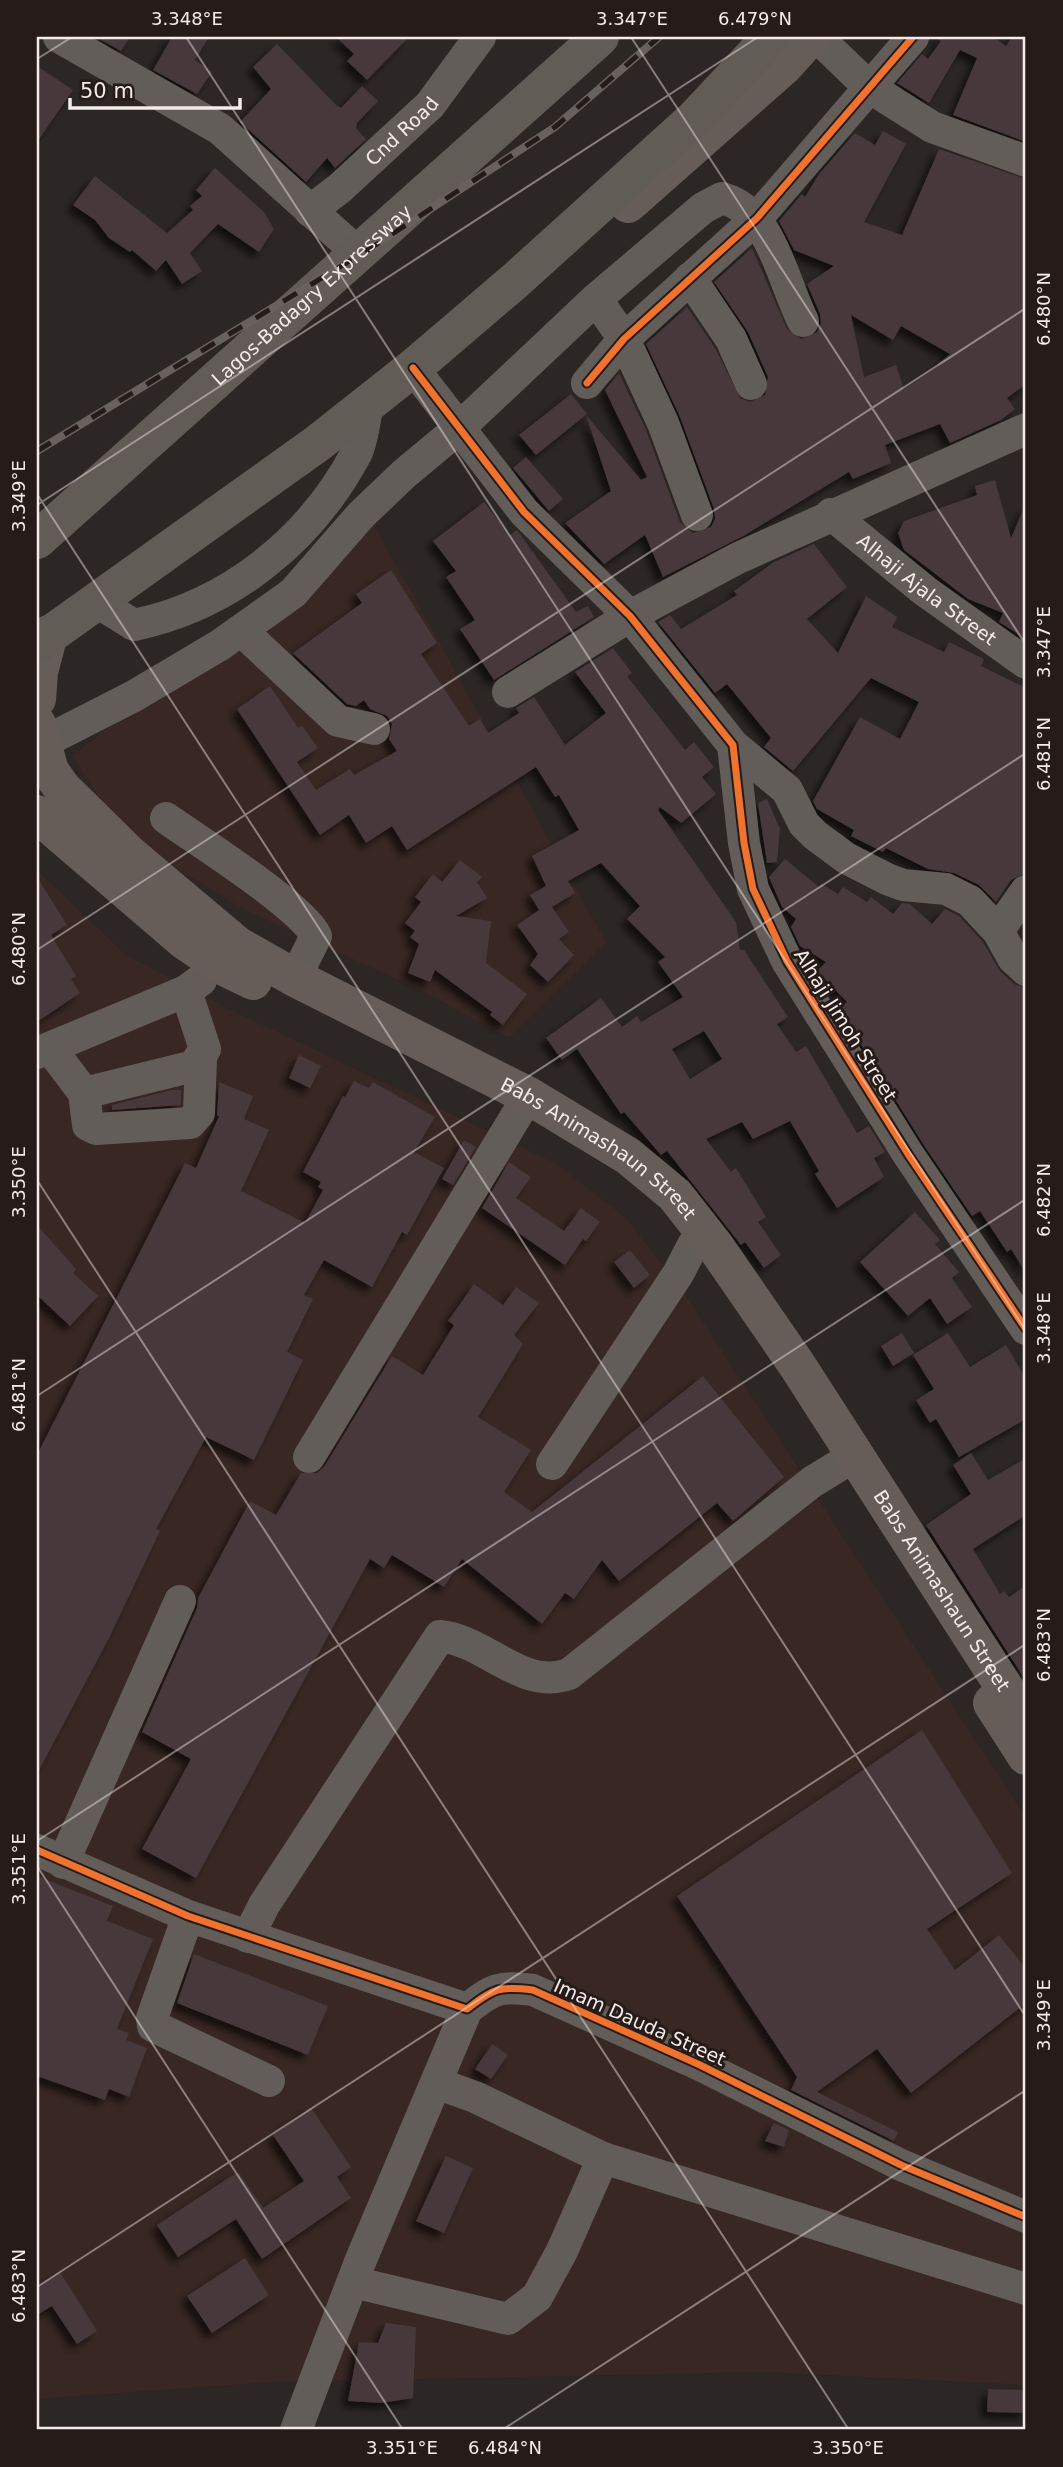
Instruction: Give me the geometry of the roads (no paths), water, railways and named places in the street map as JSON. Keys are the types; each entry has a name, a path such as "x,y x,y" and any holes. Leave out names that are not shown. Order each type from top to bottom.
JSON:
{"highway":[{"path":"534,97 600,37"},
{"path":"43,639 318,443 413,368 516,280 695,118 771,37"},
{"name":"Lagos-Badagry Expressway","path":"37,540 534,97"}],"main road":[{"name":"Lagos-Badagry Expressway","path":"534,97 555,57 570,37"},
{"path":"516,280 608,221 784,66 810,37"},
{"path":"37,699 43,639"},
{"name":"Babs Animashaun Street","path":"38,734 50,771 89,817 230,956 399,1050 518,1112 608,1164 640,1188 693,1245 1021,1705"},
{"name":"Babs Animashaun Street","path":"37,814 185,941 295,978 529,1096 654,1174 682,1203 715,1246 821,1421 838,1466 1026,1756"}],"street":[{"path":"59,37 220,129 359,254"},
{"name":"Cnd Road","path":"310,211 349,180 430,105 480,37"},
{"path":"817,37 869,88 932,127 1026,161"},
{"path":"587,383 624,339 757,218 913,37"},
{"path":"38,734 134,696 242,631 293,593 361,515 458,429 596,299 703,208 722,198 737,202 757,218 803,321"},
{"path":"690,278 731,339 751,384"},
{"path":"596,299 624,339 663,423 697,515"},
{"path":"413,368 524,512 630,616 733,745 786,790 804,824 815,835 846,858 903,885 946,890 970,901 998,931 1013,958 1026,970"},
{"path":"97,602 134,625 166,618 215,597 273,558 300,533 357,452 368,402"},
{"path":"508,692 630,616 738,558 831,514 981,451 1026,429"},
{"name":"Alhaji Ajala Street","path":"831,514 925,591 1026,663"},
{"path":"242,631 338,721 373,729"},
{"name":"Alhaji Jimoh Street","path":"733,745 752,889 787,961 908,1154 1026,1329"},
{"path":"166,818 288,905 313,928 316,936 313,947 295,978"},
{"path":"998,931 1026,891"},
{"path":"201,1058 199,1113 190,1124 96,1129 88,1125 84,1093 43,1051 186,991 230,956"},
{"path":"84,1093 194,1066 205,1049 186,991"},
{"path":"309,1457 518,1112"},
{"path":"552,1464 678,1273 693,1245"},
{"path":"247,1937 272,1894 440,1636 457,1638 534,1677 551,1680 569,1674 813,1482 838,1466"},
{"path":"180,1601 50,1857 188,1916 467,2009 353,2282 296,2430"},
{"path":"188,1916 152,2018 153,2026 269,2081"},
{"name":"Imam Dauda Street","path":"467,2009 491,1990 505,1987 533,1990 700,2065 901,2165 1026,2217"},
{"path":"436,2083 475,2097 603,2158 1026,2289"},
{"path":"353,2282 508,2319 537,2297 562,2251 603,2158"}],"railway":[{"path":"37,451 371,248 555,127 659,37"}]}
